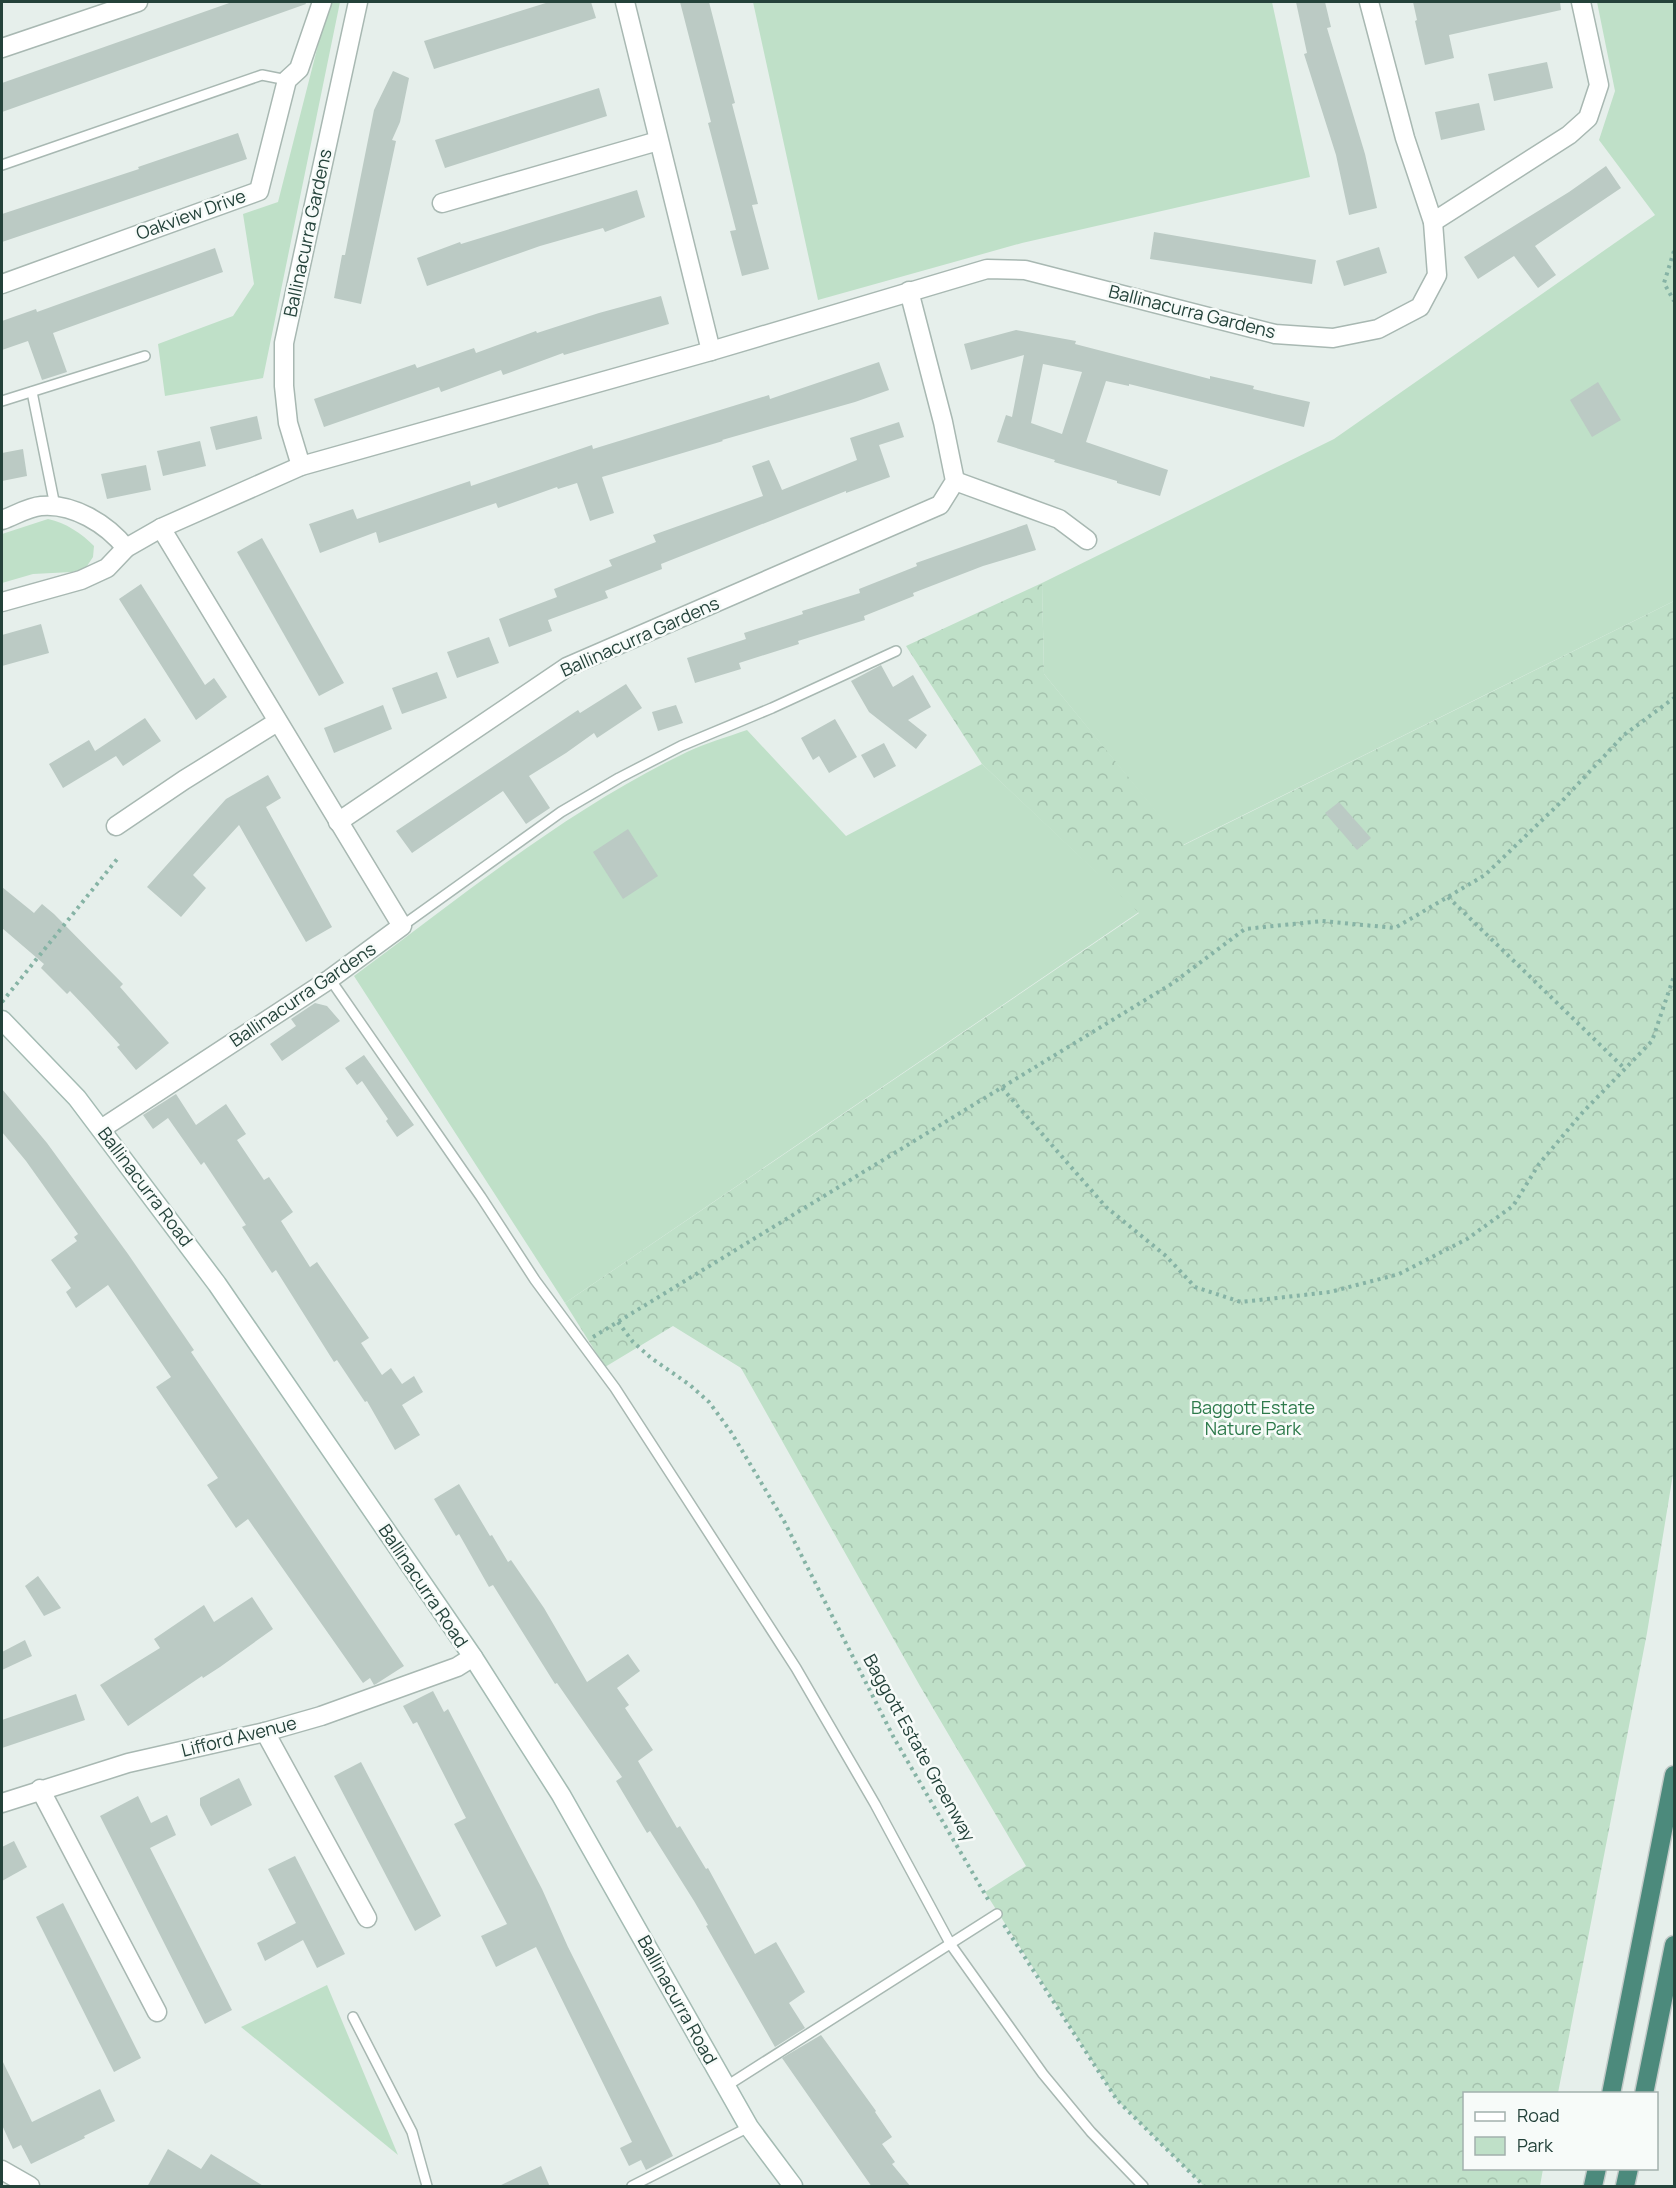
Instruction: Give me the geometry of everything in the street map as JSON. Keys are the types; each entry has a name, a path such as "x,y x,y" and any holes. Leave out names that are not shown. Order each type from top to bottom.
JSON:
{"highway":[{"path":"1611,2092 1674,1775"},
{"path":"1644,2092 1674,1944"},
{"path":"1593,2187 1597,2170"},
{"path":"1625,2187 1629,2170"}],"street":[{"path":"2,48 138,2"},
{"name":"Oakview Drive","path":"2,284 260,191 287,80 299,69 322,2"},
{"name":"Ballinacurra Gardens","path":"301,466 288,423 284,386 284,343 358,2"},
{"path":"626,2 658,141 711,351"},
{"name":"Ballinacurra Gardens","path":"126,548 161,528 301,466 711,351 987,269 1025,270 1275,334 1333,338 1378,329 1420,308 1437,275 1433,222 1405,138 1369,2"},
{"path":"1433,222 1569,135 1588,118 1599,85 1581,2"},
{"path":"442,203 658,141"},
{"path":"909,291 943,422 955,481 1059,519 1087,540"},
{"name":"Ballinacurra Gardens","path":"338,822 567,667 940,505 955,481"},
{"path":"2,520 39,506 55,506 80,512 117,538 126,548 107,568 81,580 2,602"},
{"path":"161,528 402,926"},
{"path":"116,826 277,722"},
{"name":"Ballinacurra Gardens","path":"101,1129 330,979 402,926"},
{"name":"Ballinacurra Road","path":"2,1020 66,1085 217,1284 472,1657 561,1795 749,2127 793,2187"},
{"name":"Lifford Avenue","path":"2,1803 135,1761 265,1732 321,1716 457,1667 472,1657"},
{"path":"265,1732 367,1918"},
{"path":"40,1790 157,2012"},
{"path":"2,2170 30,2187"}],"lane":[{"path":"2,165 262,75 287,80"},
{"path":"2,401 145,356"},
{"path":"32,392 55,506"},
{"path":"402,926 561,812 619,778 681,746 772,708 896,651"},
{"path":"330,979 536,1280 615,1388 796,1668 875,1804 951,1944 1043,2074 1091,2132 1143,2187"},
{"path":"725,2087 997,1914"},
{"path":"352,2017 412,2132 427,2187"},
{"path":"632,2187 749,2127"}],"path":[{"path":"1674,251 1664,284 1674,301"},
{"path":"582,1344 1173,983 1245,929 1322,921 1395,928 1448,897 1485,875 1562,801 1624,735 1674,698"},
{"path":"2,1002 118,858"},
{"path":"1448,897 1625,1069"},
{"path":"1002,1088 1106,1207 1166,1256 1195,1287 1241,1302 1330,1292 1398,1274 1467,1239 1513,1206 1539,1164 1583,1112 1652,1041 1674,976"},
{"name":"Baggott Estate Greenway","path":"618,1322 633,1342 651,1358 690,1385 709,1402 731,1432 784,1521 894,1738 997,1914 1117,2100 1204,2187"}],"green space":[{"path":"329,2 340,2 263,378 165,396 158,344 233,316 254,284 243,214 278,202"},
{"path":"753,2 1272,2 1310,177 1022,243 818,300"},
{"path":"1597,2 1674,2 1674,601 1183,845 1044,674 1042,583 1334,439 1655,215 1599,140 1615,91"},
{"path":"48,519 73,529 94,546 93,557 85,569 33,574 2,583 2,534"},
{"name":"Baggott Estate Nature Park","path":"1042,583 1044,674 1184,845 1674,601 1674,1468 1647,1633 1558,2092 1463,2092 1463,2170 1543,2170 1540,2186 1204,2186 1117,2100 985,1892 1026,1866 920,1686 741,1368 673,1326 605,1367 565,1303 1139,913 982,764 906,646"},
{"path":"747,730 846,836 982,764 1139,912 565,1303 354,976 515,856 599,800 687,752"},
{"path":"327,1985 398,2155 241,2027"}],"building":[{"path":"232,2 305,2 306,4 2,112 2,83"},
{"path":"549,2 591,2 596,18 434,69 424,41"},
{"path":"680,2 709,2 758,204 752,205 769,269 742,276 730,231 736,230"},
{"path":"1296,2 1325,2 1331,27 1327,28 1365,154 1377,208 1349,215 1336,155 1304,54 1307,53"},
{"path":"1413,2 1560,2 1561,10 1449,35 1454,58 1425,65"},
{"path":"1547,62 1553,88 1494,101 1488,74"},
{"path":"393,71 409,78 400,122 392,140 396,141 361,304 334,298 342,255 345,255 374,110"},
{"path":"599,88 607,116 445,168 435,140"},
{"path":"1479,103 1485,130 1441,140 1435,112"},
{"path":"238,133 247,159 2,242 2,214 139,169 138,167"},
{"path":"1606,166 1621,188 1535,246 1556,275 1538,288 1514,256 1478,279 1464,257 1569,192"},
{"path":"637,190 645,217 605,232 603,228 540,246 427,286 417,258 460,242 461,244"},
{"path":"1154,232 1316,260 1312,284 1150,259"},
{"path":"1379,247 1387,273 1344,286 1336,261"},
{"path":"215,248 223,272 53,333 67,372 42,380 28,341 2,350 2,321 36,309 37,312"},
{"path":"661,296 669,324 564,355 563,353 503,375 501,370 441,392 439,387 324,427 314,399 415,364 417,368 474,348 476,353 536,331 537,333"},
{"path":"1016,330 1076,341 1075,344 1210,379 1210,376 1254,386 1253,389 1310,402 1304,427 1129,384 1129,386 1106,381 1086,442 1168,470 1160,496 997,442 1006,415 1012,417 1024,355 971,370 964,344","holes":["1043,364 1082,372 1062,434 1031,423"]},
{"path":"879,362 889,390 602,477 614,513 590,521 577,483 558,489 557,487 498,508 496,503 379,543 376,532 320,553 309,524 353,509 357,519 470,481 471,486 592,445 593,449 769,395 770,399"},
{"path":"1598,382 1621,420 1592,437 1570,400"},
{"path":"257,416 262,439 216,450 210,427"},
{"path":"899,422 904,437 879,445 890,477 846,493 846,491 661,564 662,569 605,591 608,598 548,620 552,631 509,647 499,619 557,597 554,589 612,566 609,560 656,542 653,535 763,496 752,466 769,460 782,490 857,460 850,438"},
{"path":"200,441 206,466 163,476 157,451"},
{"path":"23,449 27,476 2,481 2,453"},
{"path":"146,465 151,490 107,499 101,474"},
{"path":"1027,524 1036,550 983,566 913,593 914,596 864,616 865,620 798,641 799,644 739,663 741,669 695,683 687,658 746,639 744,633 803,614 802,611 860,593 859,589 917,566 916,563"},
{"path":"262,538 344,683 319,696 237,552"},
{"path":"141,584 205,685 214,678 227,697 196,720 119,599"},
{"path":"41,624 49,653 2,666 2,635"},
{"path":"489,637 499,663 457,678 447,652"},
{"path":"881,665 893,687 913,675 931,707 908,720 927,735 916,749 869,712 851,681"},
{"path":"437,672 447,698 402,714 392,688"},
{"path":"626,684 642,708 597,738 594,733 529,776 550,808 526,824 503,791 412,853 396,831 578,710 580,713"},
{"path":"383,705 392,729 334,753 324,728"},
{"path":"676,705 683,723 658,731 652,712"},
{"path":"145,718 161,741 123,766 116,756 63,788 49,764 89,740 95,751"},
{"path":"835,719 857,757 829,773 819,756 813,760 801,738"},
{"path":"884,743 896,766 874,778 861,755"},
{"path":"268,775 281,798 266,807 332,927 306,942 239,825 193,875 206,888 181,917 147,887 226,799"},
{"path":"1339,802 1371,838 1357,850 1325,813"},
{"path":"628,829 658,876 623,899 593,852"},
{"path":"2,887 34,913 42,904 54,914 123,984 120,987 169,1043 136,1070 117,1047 120,1045 90,1012 70,991 67,994 41,968 44,964 2,928"},
{"path":"315,1003 327,1006 340,1021 282,1061 270,1044 296,1026 291,1019"},
{"path":"364,1055 414,1125 397,1137 386,1121 388,1119 362,1081 357,1085 345,1068"},
{"path":"2,1089 47,1143 128,1254 194,1350 191,1352 404,1666 374,1685 370,1678 363,1683 248,1519 236,1528 207,1485 218,1478 156,1387 171,1377 108,1285 76,1308 66,1292 71,1288 51,1260 77,1241 74,1237 78,1234 26,1161 2,1132"},
{"path":"176,1094 196,1125 226,1104 246,1134 237,1140 264,1180 269,1177 293,1212 281,1221 310,1267 317,1262 369,1338 361,1343 382,1375 391,1368 402,1384 414,1376 423,1392 402,1405 420,1435 395,1450 367,1401 365,1402 337,1360 334,1362 276,1270 272,1273 242,1227 246,1225 204,1162 201,1165 168,1118 153,1129 143,1115"},
{"path":"459,1484 490,1536 492,1535 508,1562 511,1560 544,1608 587,1682 628,1654 640,1671 617,1688 629,1705 625,1708 653,1750 638,1761 677,1828 680,1826 706,1869 708,1868 755,1954 776,1942 805,1992 789,2003 805,2028 775,2047 694,1901 650,1831 647,1833 616,1781 622,1777 557,1683 555,1684 493,1585 489,1587 459,1534 456,1536 434,1499"},
{"path":"38,1576 61,1608 44,1616 25,1586"},
{"path":"252,1597 273,1629 220,1667 203,1678 202,1676 128,1726 100,1685 160,1648 154,1639 204,1605 214,1622"},
{"path":"25,1640 32,1656 2,1670 2,1652"},
{"path":"433,1691 444,1712 448,1709 542,1889 568,1947 673,2156 646,2170 641,2160 629,2166 620,2148 632,2142 536,1947 496,1967 481,1936 507,1924 454,1824 466,1818 417,1722 413,1724 403,1706"},
{"path":"76,1694 85,1720 2,1748 2,1720"},
{"path":"361,1762 441,1916 415,1931 334,1776"},
{"path":"239,1778 252,1805 211,1826 200,1805 200,1798"},
{"path":"138,1796 151,1823 167,1815 176,1835 150,1848 232,2010 205,2024 100,1816"},
{"path":"14,1841 27,1867 2,1881 2,1847"},
{"path":"295,1856 345,1954 317,1968 303,1940 265,1961 257,1943 296,1923 268,1869"},
{"path":"63,1903 141,2058 114,2072 36,1917"},
{"path":"821,2035 892,2137 882,2144 895,2162 892,2164 911,2187 872,2187 782,2058"},
{"path":"2,2060 32,2122 100,2089 115,2121 31,2164 21,2145 13,2149 2,2125"},
{"path":"168,2149 201,2169 211,2154 265,2187 147,2187"},
{"path":"541,2166 550,2187 497,2187"}]}
